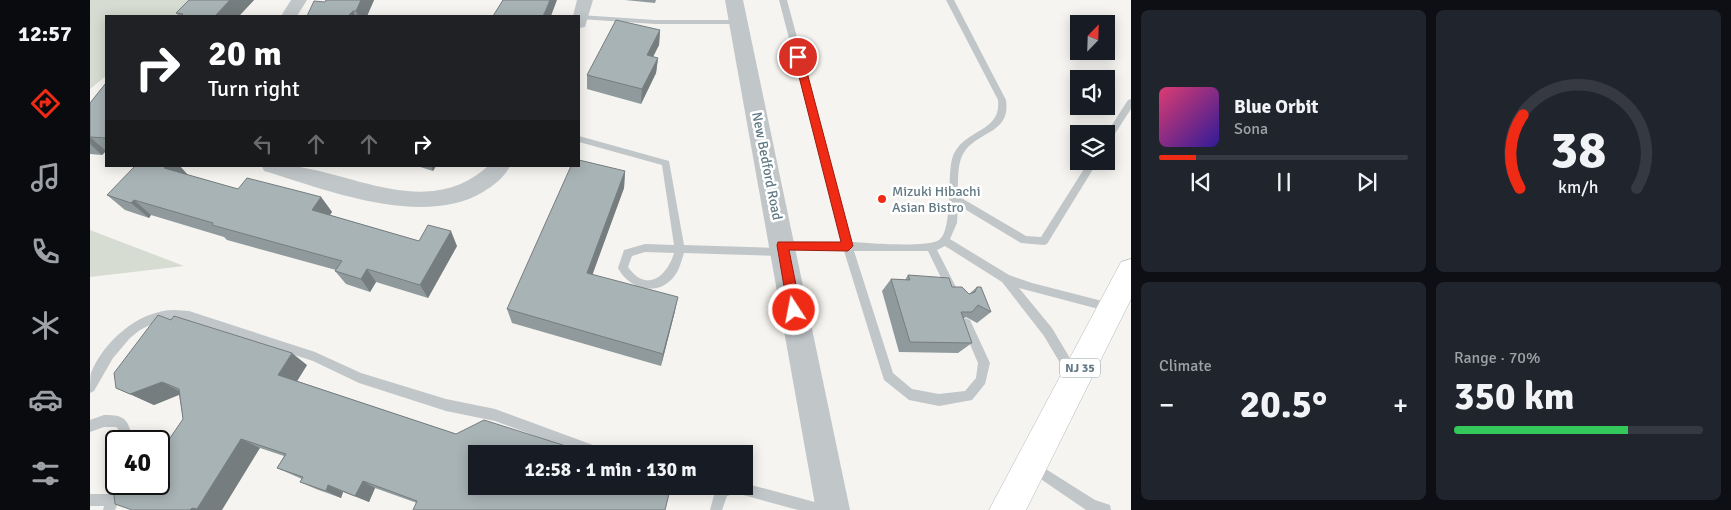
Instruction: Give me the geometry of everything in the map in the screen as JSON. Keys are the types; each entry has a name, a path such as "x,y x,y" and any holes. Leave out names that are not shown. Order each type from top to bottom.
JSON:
{"highway":[{"name":"NJ 35","path":"1007,510 1131,271"}],"street":[{"path":"290,15 298,0"},
{"path":"580,20 585,0"},
{"name":"New Bedford Road","path":"736,11 783,249 829,508"},
{"path":"275,167 413,202 438,200 462,193 484,181 500,167"}],"lane":[{"path":"784,0 848,246 888,376 909,394 939,400 968,396 981,380 984,363 966,323"},
{"path":"580,139 666,163 680,249 675,267 667,278 654,284 642,284 628,277 623,268 628,253 645,248 680,249 783,249 848,246 931,247 945,241 952,224 958,153 973,138 995,126 1005,110 1002,100 950,0"},
{"path":"580,20 655,22 736,11"},
{"path":"1115,128 1131,102"},
{"path":"954,198 1024,240 1044,241 1088,170"},
{"path":"945,241 1004,278 1032,288 1112,308"},
{"path":"931,247 957,298"},
{"path":"1004,278 1048,332 1075,378"},
{"path":"90,387 108,356 122,340 140,325 157,316 174,314 189,316 315,358 359,378 446,405 494,415 576,445"},
{"path":"90,426 104,421 118,421 124,430"},
{"path":"1031,466 1091,505 1105,510"},
{"path":"753,491 829,508"},
{"path":"716,510 721,495"},
{"path":"90,500 111,505"}],"shaded area":[{"path":"90,0 196,0 182,15 105,15 105,77 90,89"},
{"path":"90,230 184,266 90,277"}],"building":[{"path":"189,0 230,0 216,15 182,15 183,14 176,13"},
{"path":"326,0 361,0 356,11 349,15 307,15 314,1 325,2"},
{"path":"503,0 550,0 543,15 494,15"},
{"path":"616,20 660,30 647,55 658,58 642,89 587,75"},
{"path":"105,84 105,138 90,137 90,103"},
{"path":"580,160 625,171 587,273 678,297 663,354 507,309 571,167 580,167"},
{"path":"134,167 165,167 238,189 247,178 321,197 312,210 419,241 428,225 451,231 420,285 367,269 361,279 335,271 342,261 212,225 213,223 134,200 131,203 107,195"},
{"path":"908,275 949,278 952,287 962,287 969,294 975,292 977,287 981,287 991,312 978,305 972,312 961,312 972,343 910,342 891,279 910,280"},
{"path":"158,315 171,320 174,316 292,353 278,375 456,434 484,420 563,445 468,445 468,495 669,495 665,510 413,510 417,501 363,481 355,496 328,485 326,491 300,482 303,477 277,468 286,454 241,439 197,509 132,510 115,504 114,495 170,495 170,438 183,419 179,389 162,382 130,394 116,388 114,373"}],"place":[{"name":"Mizuki Hibachi Asian Bistro","path":"882,199"}],"route":[{"path":"794,310 782,245 848,246 798,57"}]}
